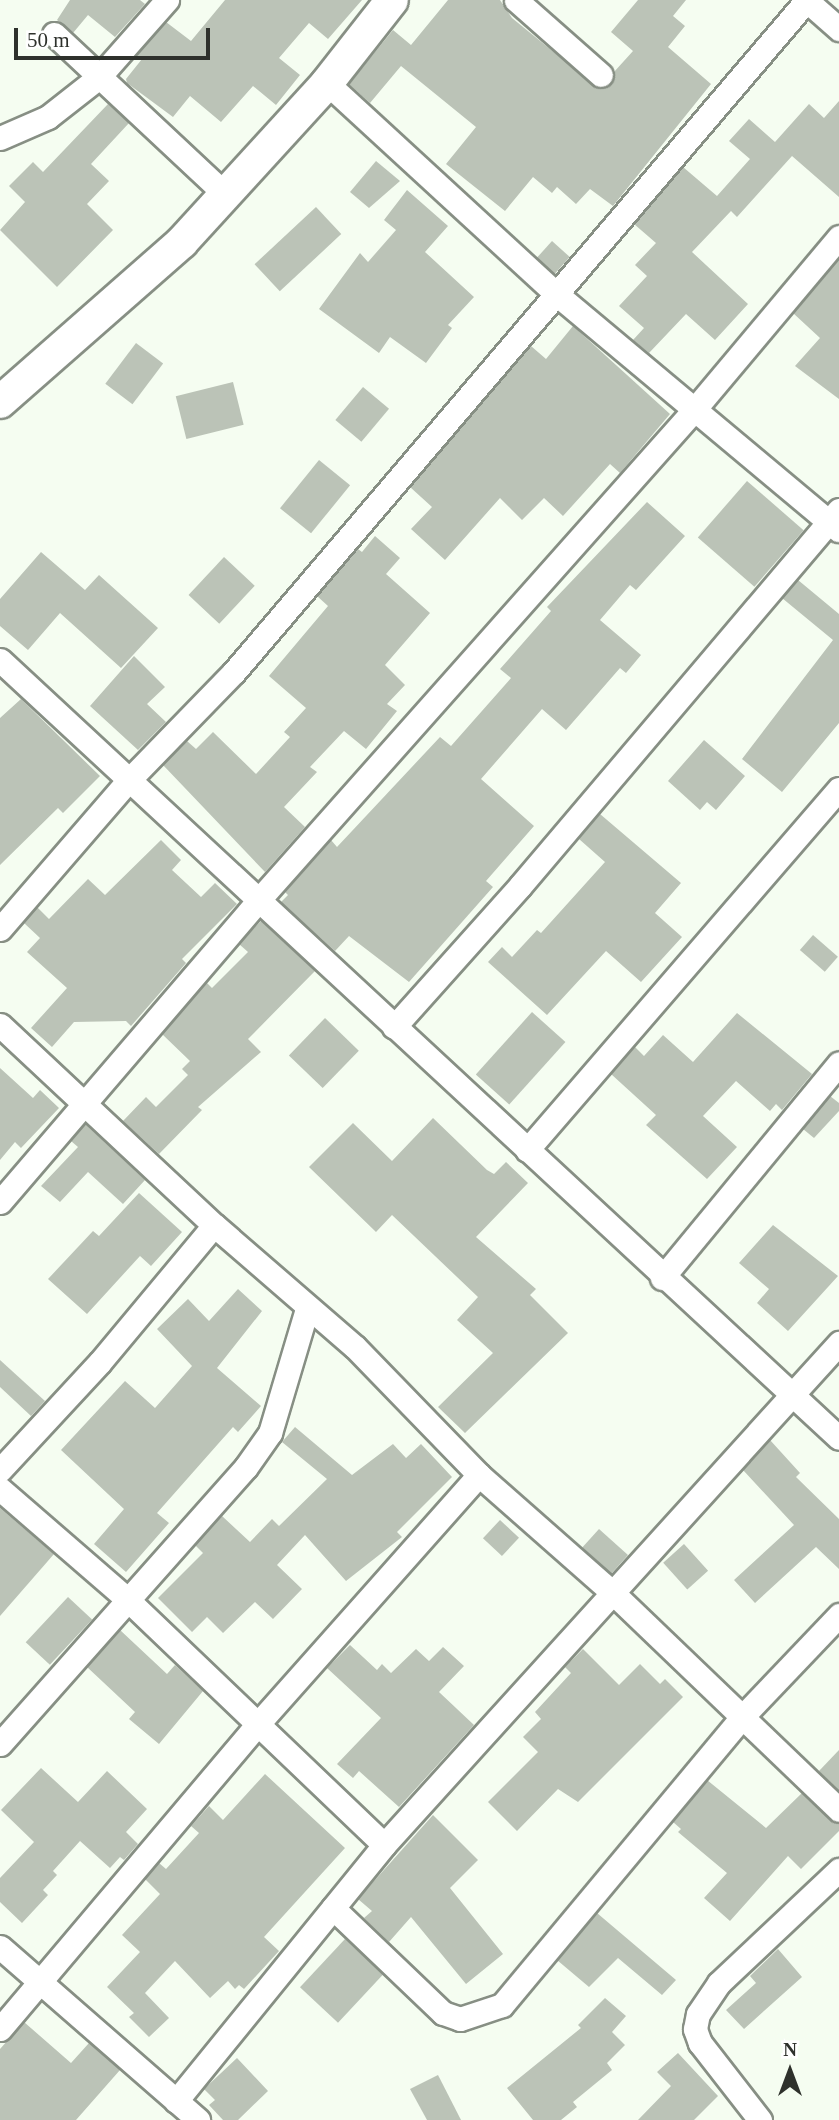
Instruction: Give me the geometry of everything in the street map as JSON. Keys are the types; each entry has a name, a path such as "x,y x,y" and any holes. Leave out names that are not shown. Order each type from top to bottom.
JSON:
{"street":[{"path":"0,138 48,117 99,77 167,0"},
{"path":"0,402 182,242 327,83 392,0"},
{"path":"516,0 601,75"},
{"path":"0,929 127,782 234,672 554,292 806,0 839,29"},
{"path":"54,34 226,195"},
{"path":"327,83 554,292 693,411 836,520 520,886 394,1027"},
{"path":"0,1202 256,902 693,411 839,237"},
{"path":"0,660 256,902 839,1438"},
{"path":"527,1150 839,789"},
{"path":"0,1025 87,1101 214,1224 307,1309 355,1347 479,1475 613,1593 839,1810"},
{"path":"662,1278 839,1063"},
{"path":"0,1470 100,1362 214,1224"},
{"path":"0,1744 246,1467 270,1433 288,1384 307,1309"},
{"path":"176,2101 384,1845 839,1343"},
{"path":"0,2029 256,1726 479,1475"},
{"path":"0,1489 128,1600 256,1726 384,1845"},
{"path":"333,1908 443,2012 460,2019 502,2005 742,1717 839,1615"},
{"path":"760,2120 700,2043 695,2029 698,2014 719,1983 839,1870"},
{"path":"0,1947 38,1984 198,2120"}],"building":[{"path":"70,0 140,0 145,4 115,37 88,15 73,33 57,20"},
{"path":"225,0 362,0 328,39 309,23 279,58 300,75 276,105 253,86 221,122 190,96 173,117 127,83 126,79 142,59 137,55 166,22 191,41"},
{"path":"448,0 500,0 512,18 599,89 612,84 614,72 633,51 611,32 638,0 686,0 673,16 685,26 668,47 711,84 613,206 590,189 576,204 557,187 552,193 533,177 505,211 446,164 476,127 401,66 370,103 349,84 393,30 411,45"},
{"path":"839,101 839,197 792,156 737,217 731,211 692,252 748,304 715,340 686,314 649,353 633,340 644,328 619,306 647,276 635,265 656,243 634,224 683,167 717,196 750,159 729,141 749,119 775,142 809,104 824,118"},
{"path":"108,104 129,123 91,164 109,181 87,204 113,230 57,287 0,230 25,202 9,186 33,162 43,172"},
{"path":"376,161 400,181 369,208 350,192"},
{"path":"407,190 448,226 425,252 474,297 448,325 452,328 426,363 390,337 379,353 319,309 360,253 368,262 396,230 384,220"},
{"path":"316,207 341,234 280,291 255,264"},
{"path":"552,241 570,257 554,274 537,258"},
{"path":"839,259 839,399 795,366 820,338 793,313"},
{"path":"573,326 670,414 620,473 610,464 563,516 544,498 522,520 500,498 445,560 411,529 432,507 410,487 531,346 546,359"},
{"path":"136,343 163,363 132,404 105,384"},
{"path":"233,382 244,425 186,439 176,396"},
{"path":"363,387 389,409 361,442 335,420"},
{"path":"319,460 350,485 311,533 280,508"},
{"path":"747,481 804,530 754,587 698,538"},
{"path":"647,502 685,536 636,590 630,585 600,620 641,655 626,673 620,668 566,730 542,709 481,779 534,826 486,881 493,887 409,982 349,936 335,951 281,902 288,895 285,892 331,840 337,847 440,737 451,746 511,678 500,669 551,611 547,607"},
{"path":"375,536 400,558 386,574 430,613 385,665 405,685 387,704 397,711 366,749 344,731 310,767 317,772 284,807 305,827 265,872 163,765 187,741 196,749 213,732 256,774 290,737 284,732 306,708 269,676 328,606 317,596 358,549 362,552"},
{"path":"41,552 85,590 99,575 158,628 121,668 60,613 28,650 0,626 0,599"},
{"path":"224,557 255,586 219,624 189,595"},
{"path":"798,580 839,614 839,723 782,792 742,759 833,640 782,598"},
{"path":"134,656 165,687 147,704 166,722 138,750 90,706"},
{"path":"21,699 100,776 63,813 58,808 0,865 0,718"},
{"path":"704,740 745,776 716,810 707,802 700,810 668,781"},
{"path":"600,814 681,883 655,913 682,937 641,982 606,951 547,1015 488,962 502,947 512,957 537,930 541,933 605,862 579,839"},
{"path":"161,840 181,860 172,870 201,897 215,883 237,904 182,959 186,963 131,1026 126,1021 74,1022 52,1047 31,1028 67,988 27,952 40,938 24,923 37,907 49,919 88,879 105,895"},
{"path":"261,921 315,971 248,1039 261,1052 198,1107 202,1110 159,1154 123,1121 146,1097 156,1107 188,1075 182,1069 190,1061 162,1034 206,982 212,988 248,952 239,944"},
{"path":"813,935 838,957 825,972 800,950"},
{"path":"532,1012 565,1042 509,1105 476,1074"},
{"path":"737,1013 812,1074 782,1110 776,1104 770,1111 736,1081 703,1116 737,1147 707,1179 646,1125 656,1115 611,1074 635,1047 644,1056 663,1035 693,1062"},
{"path":"325,1018 359,1051 323,1088 289,1055"},
{"path":"0,1068 33,1098 40,1090 59,1108 21,1148 15,1142 0,1160"},
{"path":"830,1096 839,1103 839,1111 814,1138 803,1129"},
{"path":"433,1118 487,1170 494,1174 506,1162 528,1183 476,1237 536,1289 530,1295 568,1333 465,1433 438,1407 493,1353 457,1320 478,1297 392,1215 376,1232 309,1167 353,1123 392,1161"},
{"path":"85,1124 145,1180 123,1204 88,1172 60,1202 41,1186 78,1147 71,1141"},
{"path":"139,1193 182,1232 151,1266 140,1256 87,1314 48,1279 93,1231 99,1236"},
{"path":"773,1225 838,1276 788,1331 757,1303 769,1289 739,1263"},
{"path":"238,1289 262,1311 217,1368 261,1406 238,1432 233,1427 157,1513 169,1523 126,1572 94,1544 124,1509 61,1450 125,1381 155,1408 192,1366 157,1329 188,1299 209,1321"},
{"path":"0,1360 45,1401 31,1416 0,1387"},
{"path":"295,1427 352,1475 393,1444 406,1458 421,1444 452,1477 397,1532 402,1537 346,1581 305,1535 277,1565 302,1589 273,1619 255,1602 223,1633 207,1617 192,1632 158,1598 203,1553 195,1545 222,1516 250,1542 272,1519 279,1526 327,1479 282,1442"},
{"path":"770,1440 800,1473 796,1477 839,1519 839,1569 816,1547 755,1603 734,1580 794,1525 743,1470"},
{"path":"0,1508 54,1554 0,1616"},
{"path":"500,1520 519,1538 502,1556 483,1538"},
{"path":"599,1529 628,1555 611,1574 582,1548"},
{"path":"684,1544 708,1571 687,1589 663,1563"},
{"path":"68,1597 92,1620 50,1665 26,1642"},
{"path":"120,1630 167,1674 175,1665 203,1691 159,1744 129,1719 135,1712 87,1667"},
{"path":"350,1645 377,1670 382,1664 391,1673 416,1649 429,1661 443,1647 464,1666 439,1692 474,1725 399,1807 359,1771 353,1778 337,1764 381,1718 327,1668"},
{"path":"583,1649 619,1685 640,1664 660,1684 665,1679 683,1697 578,1802 558,1789 517,1831 488,1802 538,1752 523,1737 541,1719 535,1712 571,1673 565,1667"},
{"path":"839,1750 839,1791 819,1771"},
{"path":"41,1768 78,1802 107,1771 147,1809 126,1832 138,1844 124,1860 120,1857 110,1868 80,1841 53,1871 57,1875 43,1890 48,1895 22,1923 0,1902 0,1878 34,1842 1,1810"},
{"path":"265,1774 345,1848 264,1937 279,1951 244,1989 239,1985 235,1989 228,1981 210,1998 175,1961 145,1993 169,2018 149,2037 129,2017 134,2013 107,1987 140,1952 122,1935 160,1894 145,1879 159,1863 166,1869 199,1833 191,1826 209,1806 223,1820"},
{"path":"707,1780 766,1828 802,1793 839,1824 839,1831 801,1869 788,1856 730,1921 704,1898 727,1873 678,1832 681,1829 673,1822"},
{"path":"433,1815 478,1860 450,1888 503,1954 466,1984 411,1917 389,1942 364,1918 372,1911 358,1899"},
{"path":"597,1913 676,1980 662,1995 618,1958 589,1987 557,1960"},
{"path":"345,1939 383,1974 338,2023 300,1987"},
{"path":"778,1949 802,1977 744,2029 726,2010 756,1983 750,1976"},
{"path":"605,1998 626,2016 612,2032 625,2045 607,2063 612,2070 573,2102 577,2107 561,2120 533,2120 507,2088 581,2028 578,2025"},
{"path":"24,2022 71,2063 89,2043 120,2070 76,2120 0,2120 0,2049"},
{"path":"678,2053 718,2096 694,2120 638,2120 671,2086 657,2072"},
{"path":"237,2058 268,2091 238,2120 223,2120 209,2105 215,2100 204,2089"},
{"path":"438,2075 461,2120 427,2120 410,2089"}]}
